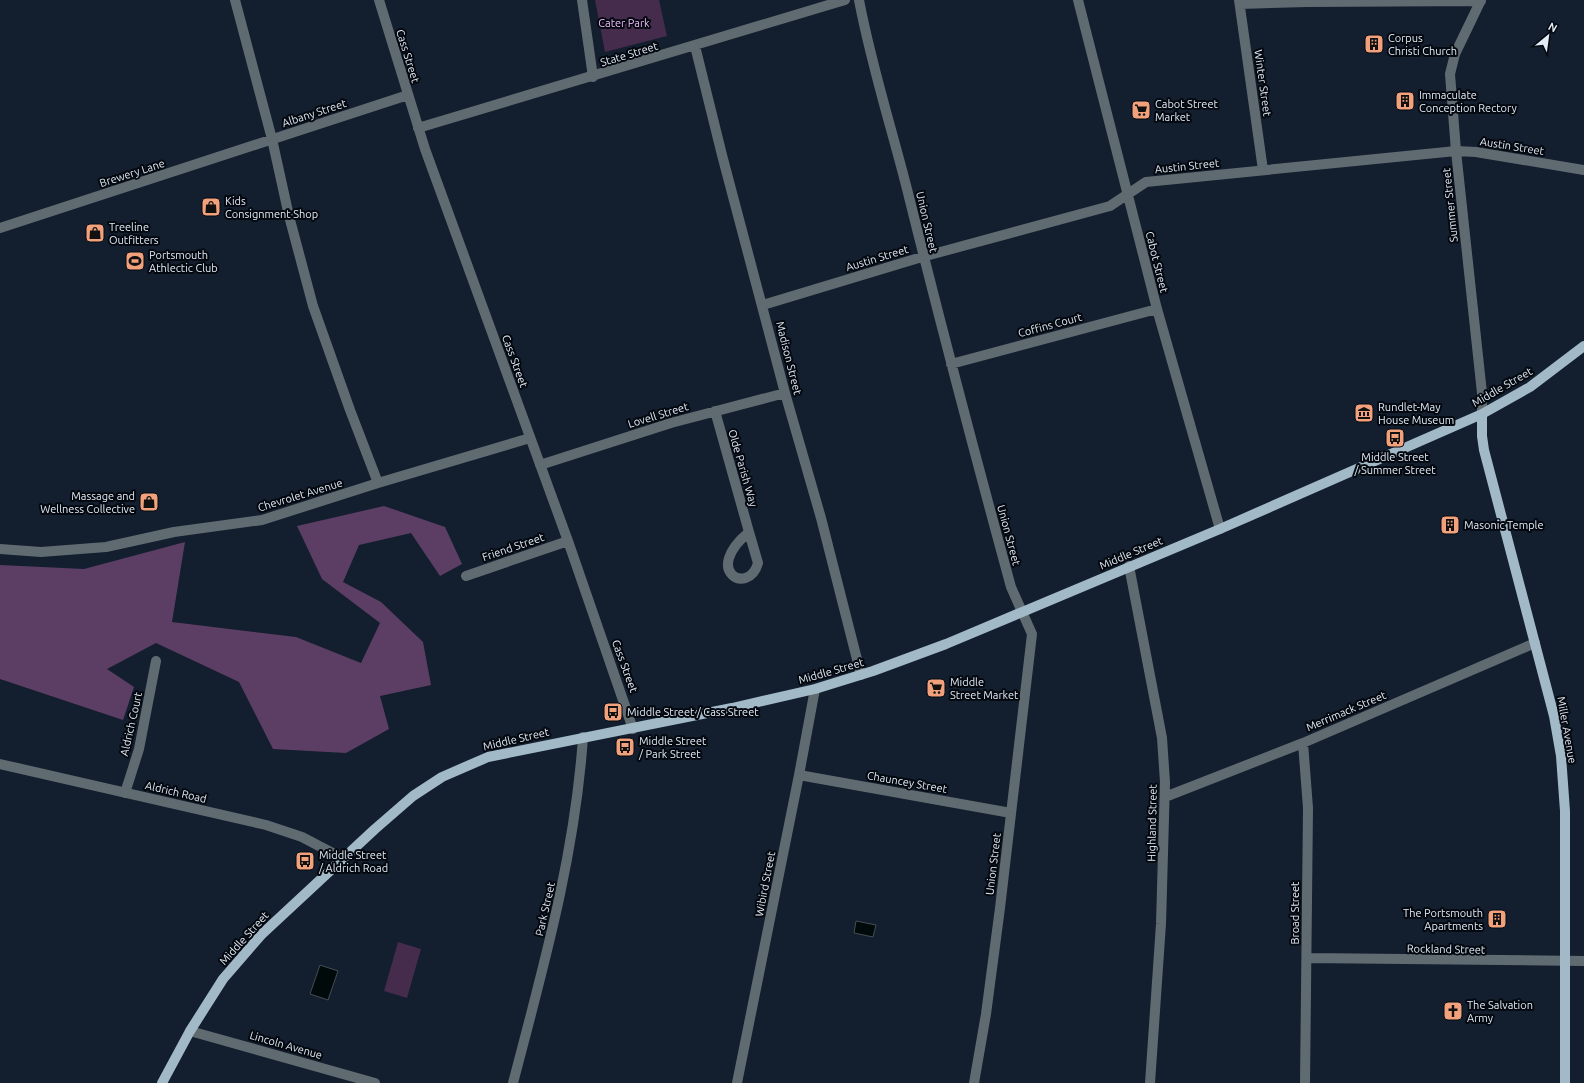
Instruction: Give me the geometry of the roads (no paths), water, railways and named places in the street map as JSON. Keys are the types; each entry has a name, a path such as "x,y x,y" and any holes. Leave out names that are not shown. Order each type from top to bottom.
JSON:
{"main road":[{"name":"Middle Street","path":"162,1083 190,1031 223,979 262,934 342,858 413,796 452,772 488,757 583,737 634,729 815,689 861,675 946,644 1220,529 1482,414 1530,387 1584,346"},
{"name":"Miller Avenue","path":"1482,414 1482,436 1484,450 1554,716 1561,756 1565,811 1565,1083"}],"street":[{"name":"Albany Street","path":"235,0 272,139 408,95"},
{"name":"Cass Street","path":"379,0 418,128 568,540 634,729"},
{"path":"582,0 593,77"},
{"name":"State Street","path":"418,128 593,77 845,0"},
{"name":"Union Street","path":"859,0 868,44 906,188 922,257 1011,587 1032,634 986,1014 974,1083"},
{"name":"Cabot Street","path":"1078,0 1157,309 1220,529"},
{"path":"1239,2 1481,1"},
{"name":"Summer Street","path":"1481,1 1452,65 1451,84 1456,151 1482,393 1482,414"},
{"name":"Winter Street","path":"1239,2 1263,170"},
{"name":"Madison Street","path":"695,46 722,156 763,305 785,393 821,518 861,675"},
{"name":"Brewery Lane","path":"0,228 272,139"},
{"path":"272,139 289,216 313,306 378,483"},
{"name":"Austin Street","path":"763,305 922,257 1110,206 1146,182 1456,151 1476,152 1584,170"},
{"name":"Coffins Court","path":"951,364 1157,309"},
{"name":"Lovell Street","path":"540,465 671,423 785,393"},
{"name":"Olde Parish Way","path":"715,411 749,532"},
{"name":"Chevrolet Avenue","path":"0,549 40,552 106,547 174,532 256,521 530,438"},
{"name":"Friend Street","path":"466,576 568,540"},
{"name":"Highland Street","path":"1129,566 1162,738 1165,797 1161,924 1150,1083"},
{"name":"Merrimack Street","path":"1165,797 1303,743 1535,643"},
{"name":"Aldrich Court","path":"125,793 140,742 156,661"},
{"name":"Wibird Street","path":"737,1083 815,689"},
{"name":"Park Street","path":"513,1083 556,917 569,855 581,768 583,737"},
{"name":"Broad Street","path":"1303,743 1308,808 1305,1083"},
{"name":"Aldrich Road","path":"0,764 266,825 302,837 342,858"},
{"name":"Chauncey Street","path":"799,775 1011,813"},
{"name":"Rockland Street","path":"1307,958 1564,962 1584,961"},
{"name":"Lincoln Avenue","path":"190,1031 375,1083"}],"place":[{"name":"Corpus Christi Church","path":"1374,44"},
{"name":"Immaculate Conception Rectory","path":"1405,101"},
{"name":"Cabot Street Market","path":"1141,110"},
{"name":"Kids Consignment Shop","path":"211,207"},
{"name":"Treeline Outfitters","path":"95,233"},
{"name":"Portsmouth Athlectic Club","path":"135,261"},
{"name":"Rundlet-May House Museum","path":"1364,413"},
{"name":"Middle Street / Summer Street","path":"1395,438"},
{"name":"Massage and Wellness Collective","path":"149,502"},
{"name":"Masonic Temple","path":"1450,525"},
{"name":"Middle Street Market","path":"936,688"},
{"name":"Middle Street / Cass Street","path":"613,712"},
{"name":"Middle Street / Park Street","path":"625,747"},
{"name":"Middle Street / Aldrich Road","path":"305,861"},
{"name":"The Portsmouth Apartments","path":"1497,919"},
{"name":"The Salvation Army","path":"1453,1011"}],"park label":[{"name":"Cater Park","path":"624,23"}]}
